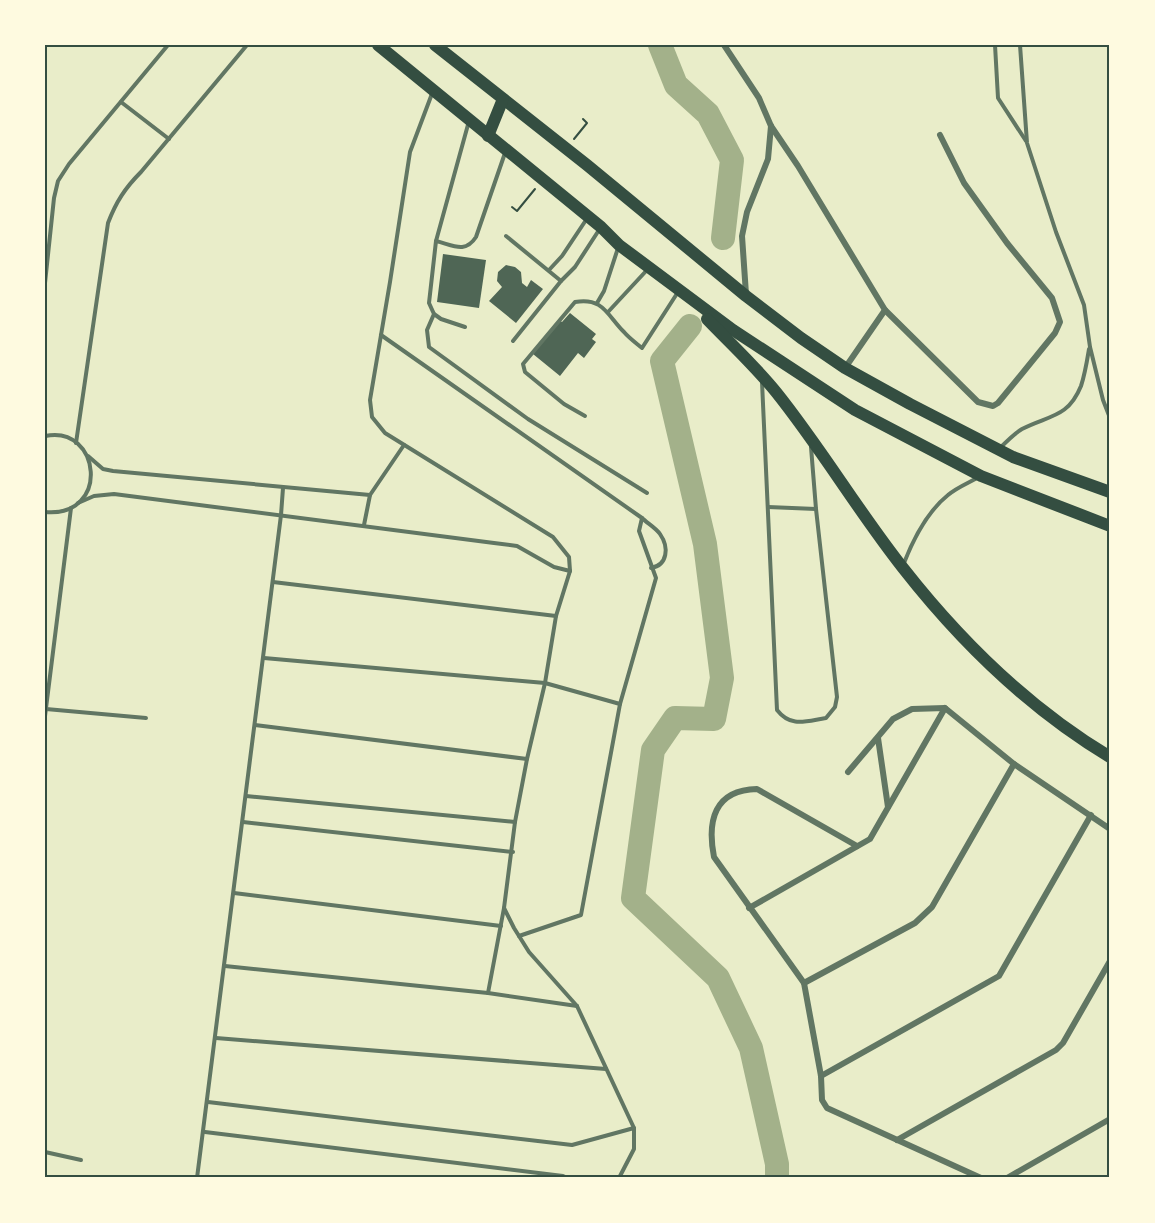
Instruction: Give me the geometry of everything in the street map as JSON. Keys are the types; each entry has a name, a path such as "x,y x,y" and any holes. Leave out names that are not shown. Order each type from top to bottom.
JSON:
{"highway":[{"path":"378,45 601,227 619,245 733,330 813,384 855,410 981,477 1110,526"},
{"path":"435,45 746,296 845,368 998,450 1110,492"},
{"path":"488,136 503,99"},
{"path":"680,290 762,375 811,437 903,568 942,615 1013,686 1054,720 1110,758"}],"street":[{"path":"724,45 759,98 771,126 798,166 885,310 978,402 993,406 998,403 1055,333 1060,322 1052,298 1007,243 964,183 940,135"},
{"path":"746,296 742,236 747,212 768,159 771,126"},
{"path":"845,368 885,310"},
{"path":"749,908 870,838 945,708"},
{"path":"848,772 893,719 912,709 945,708 1014,764 1110,829"},
{"path":"878,738 888,807"},
{"path":"804,983 915,923 932,907 1014,764"},
{"path":"857,846 757,789 741,790 725,798 712,818 710,836 714,857 804,983 821,1076 822,1100 827,1108 981,1178"},
{"path":"821,1076 999,975 1091,815"},
{"path":"897,1140 1056,1050 1063,1043 1110,961"},
{"path":"1007,1178 1110,1119"}],"lane":[{"path":"45,283 58,181 69,164 168,45"},
{"path":"76,443 108,223 116,202 126,187 247,45"},
{"path":"995,45 998,98 1027,143"},
{"path":"1020,45 1027,143 1056,232 1084,305 1090,347 1103,400 1110,418"},
{"path":"433,91 410,152 370,400 372,417 386,433 553,537 569,557 570,571 556,616 527,759 489,993"},
{"path":"121,102 169,139"},
{"path":"465,327 441,319 434,314 429,303 436,241 469,121"},
{"path":"436,241 464,248 471,245 476,237 506,150"},
{"path":"549,270 562,256 588,217"},
{"path":"513,342 561,280 575,267 601,227"},
{"path":"506,236 561,280"},
{"path":"597,303 604,291 619,245"},
{"path":"608,312 650,268"},
{"path":"585,416 564,404 525,372 523,364 574,302 597,303 608,312 623,332 642,348 680,290"},
{"path":"434,314 427,330 429,347 528,419 647,493"},
{"path":"381,335 642,518 660,534 667,553 664,561 656,568 651,568"},
{"path":"998,450 1021,429 1056,417 1067,408 1082,383 1090,347"},
{"path":"762,375 777,710 787,720 796,722 826,718 835,707 837,698 816,509 811,437"},
{"path":"45,436 61,435 76,443 103,469 113,471 369,495"},
{"path":"364,525 369,495 404,444"},
{"path":"78,503 88,491 91,482 92,471 88,456"},
{"path":"903,568 913,542 926,521 948,495 981,477"},
{"path":"197,1178 264,658 281,515 282,488"},
{"path":"45,512 55,513 71,508 94,496 114,495 517,546 554,567 570,571"},
{"path":"768,507 816,509"},
{"path":"45,716 71,508"},
{"path":"519,936 581,915 620,704 656,578 639,531 642,518"},
{"path":"273,582 556,616"},
{"path":"264,658 544,683 620,704"},
{"path":"46,709 146,718"},
{"path":"255,725 527,759"},
{"path":"246,796 516,822"},
{"path":"243,822 513,852"},
{"path":"234,893 501,926"},
{"path":"504,908 529,952 577,1006 634,1128 634,1149 619,1178"},
{"path":"225,966 489,993 577,1006"},
{"path":"216,1038 606,1069"},
{"path":"208,1102 572,1145 634,1128"},
{"path":"204,1132 567,1178"},
{"path":"45,1152 81,1160"}],"path":[{"path":"566,149 587,123 583,119"},
{"path":"512,207 517,211 542,180"}],"building":[{"path":"443,254 486,260 479,308 437,302"},
{"path":"506,265 515,267 521,272 522,283 527,287 531,280 543,289 516,323 489,301 502,287 497,281 498,272"},
{"path":"570,313 596,334 592,339 596,342 584,358 578,353 560,376 533,354 559,320 562,322"}],"waterway":[{"path":"660,45 676,85 708,114 732,160 723,238"},
{"path":"690,326 662,361 705,544 722,678 714,719 675,718 653,750 633,898 718,978 751,1048 777,1164 777,1178"}]}
